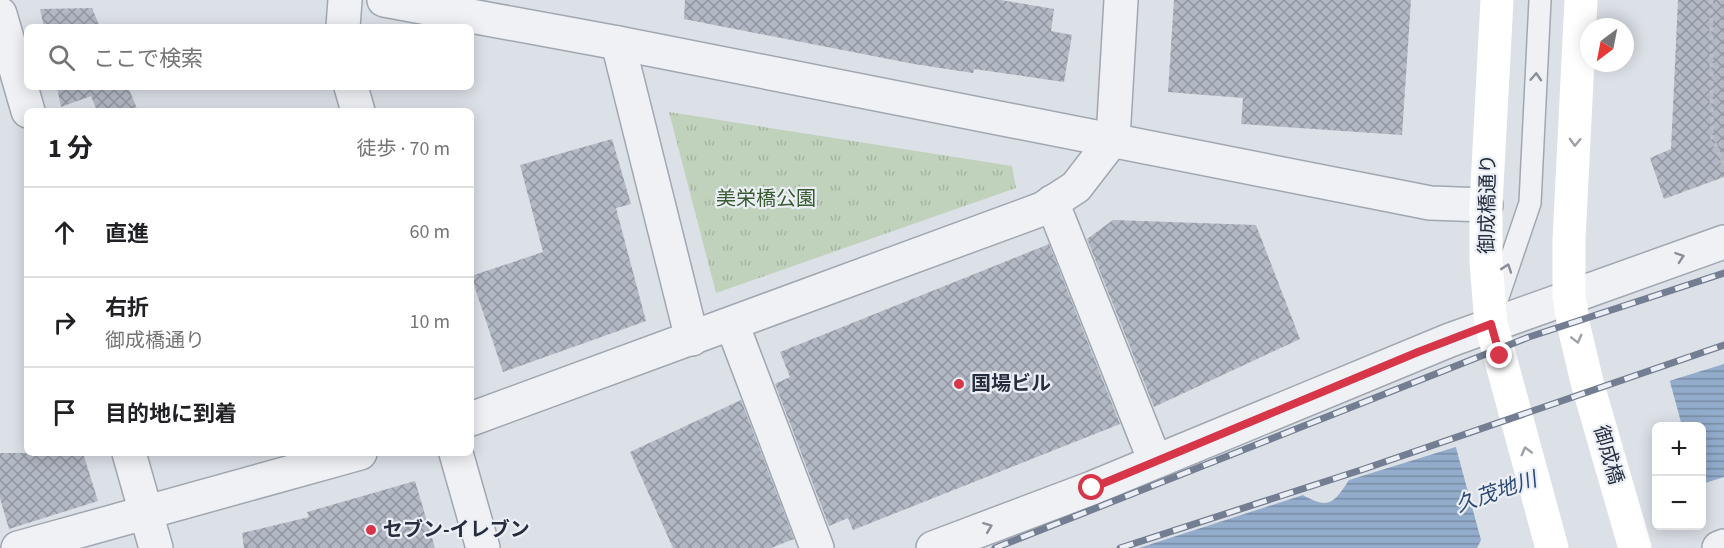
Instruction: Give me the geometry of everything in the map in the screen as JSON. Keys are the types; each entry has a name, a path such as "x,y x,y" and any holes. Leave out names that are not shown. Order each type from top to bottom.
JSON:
{"main road":[{"name":"御成橋通り","path":"1497,0 1486,205 1486,262 1491,324 1552,548"},
{"path":"1569,296 1569,240 1581,0"},
{"name":"御成橋","path":"1569,296 1587,382 1632,537"}],"street":[{"path":"343,24 345,0"},
{"path":"384,0 1113,139 1430,203 1486,205"},
{"path":"474,418 1042,209 1076,187 1113,139 1121,0"},
{"path":"0,14 27,108"},
{"path":"618,43 692,339"},
{"path":"352,90 357,108"},
{"path":"1052,202 1155,461"},
{"path":"933,548 1092,488 1418,352 1724,242"},
{"path":"732,324 817,548"},
{"path":"130,456 156,548"},
{"path":"18,548 349,456"},
{"path":"457,456 483,548"},
{"path":"1719,548 1724,546"}],"lane":[{"path":"1491,324 1498,294 1530,203 1540,0"}],"path":[{"path":"1711,0 1712,137 1723,164"}],"green space":[{"name":"美栄橋公園","path":"669,112 1012,166 1016,188 716,293"}],"water":[{"name":"久茂地川","path":"1724,364 1724,477 1706,483 1706,422 1652,422 1652,429 1495,548 1139,548 1303,495 1319,502 1330,502 1335,499 1349,480"}],"pier":[{"path":"1669,378 1681,422 1652,422 1652,502 1505,548 1477,548 1481,540 1455,444"}],"building":[{"path":"685,0 1001,0 1054,9 1051,31 1072,35 1064,82 974,69 973,73 914,64 684,19"},
{"path":"1174,0 1411,0 1402,135 1241,124 1243,98 1168,92"},
{"path":"1678,0 1724,0 1724,177 1664,199 1650,158 1671,149"},
{"path":"92,8 99,24 43,24 40,9"},
{"path":"58,90 129,90 137,108 96,108 91,96 61,107"},
{"path":"612,139 631,204 616,208 646,321 503,372 474,285 474,275 543,252 520,165"},
{"path":"1113,220 1256,225 1300,339 1154,407 1087,239"},
{"name":"国場ビル","path":"1049,244 1120,424 853,530 848,518 829,526 775,384 790,377 780,352"},
{"path":"741,400 794,539 771,548 673,548 630,452"},
{"path":"0,453 24,453 24,456 84,456 98,501 9,529 0,498"},
{"name":"セブン-イレブン","path":"415,481 435,548 244,548 242,533 309,517 307,512"}],"railway":[{"path":"995,548 1529,337 1724,273"},
{"path":"1120,548 1364,469 1724,345"}],"place":[{"name":"国場ビル","path":"959,384"},
{"name":"セブン-イレブン","path":"371,530"}],"route":[{"path":"1092,488 1418,352 1491,324 1500,356"}]}
